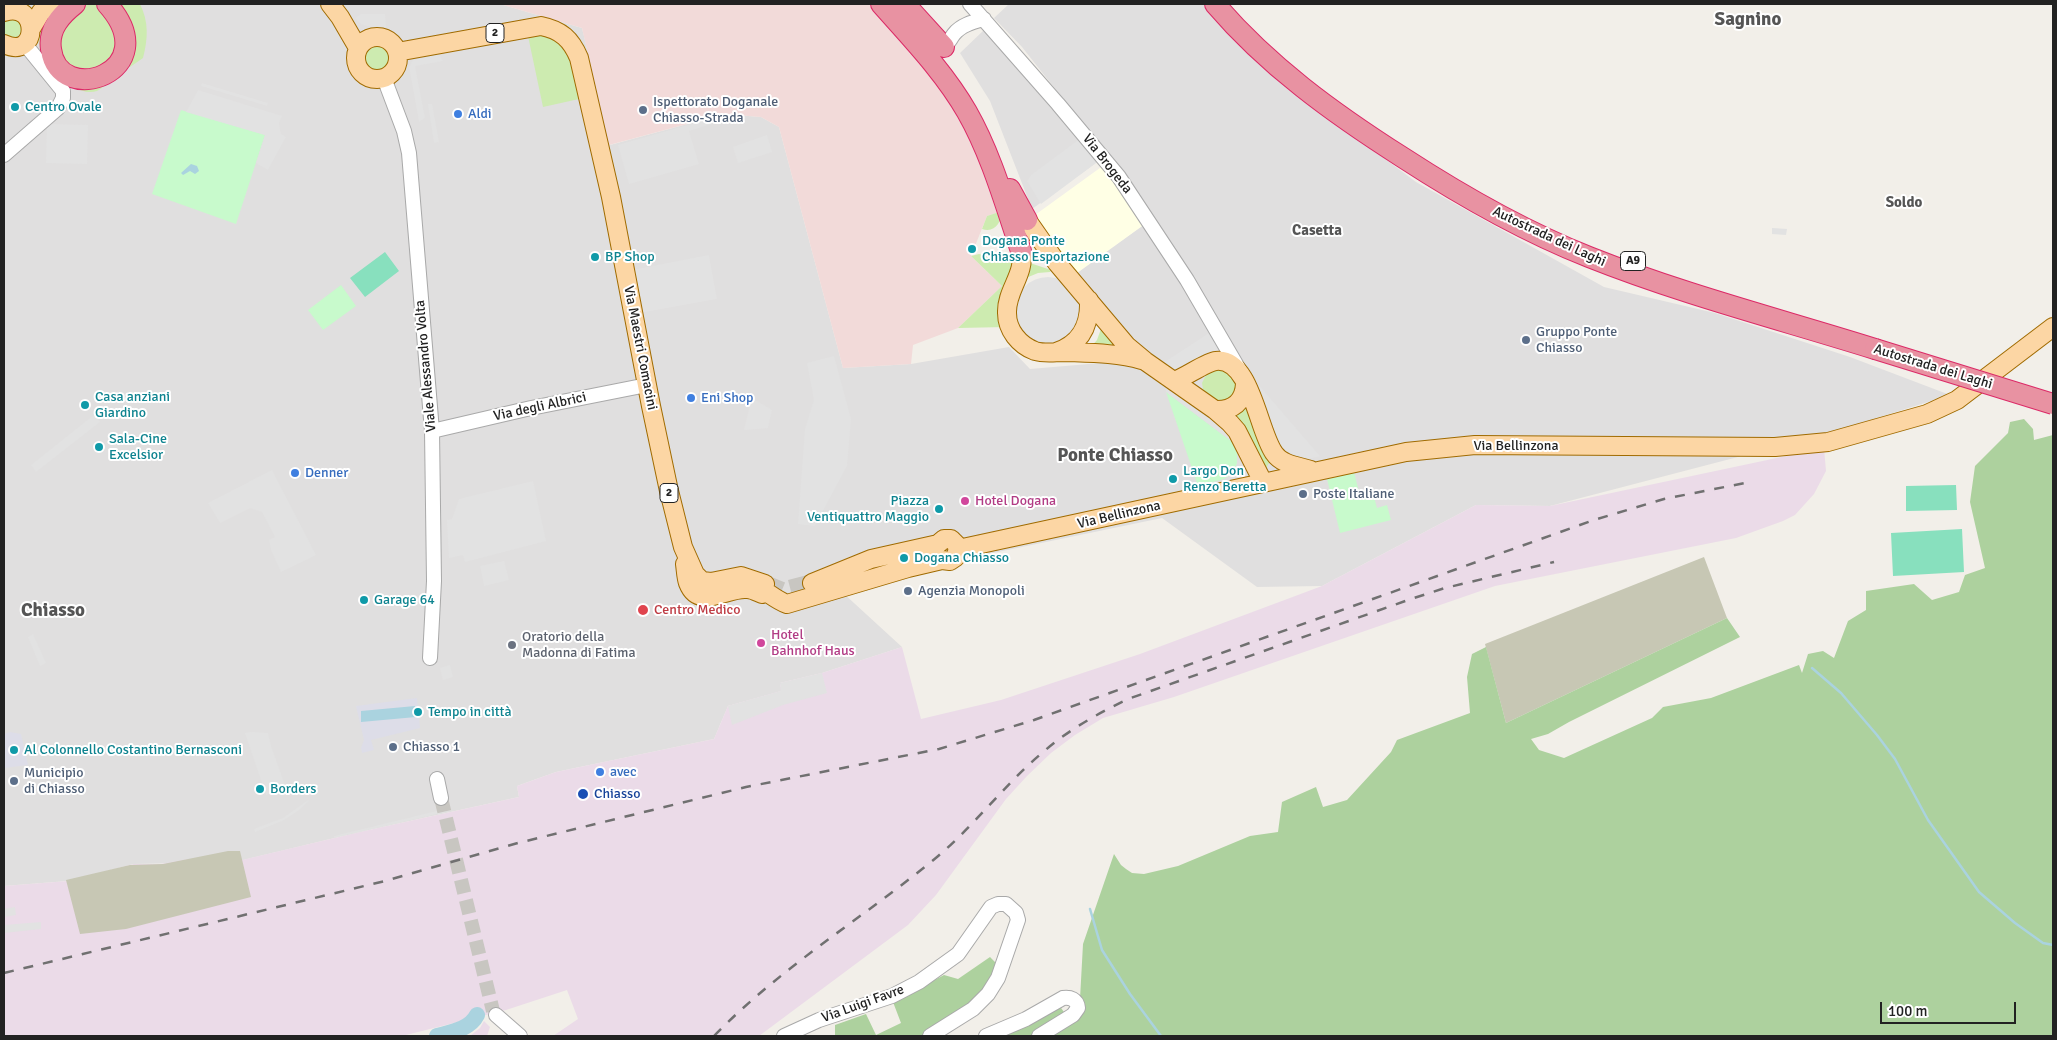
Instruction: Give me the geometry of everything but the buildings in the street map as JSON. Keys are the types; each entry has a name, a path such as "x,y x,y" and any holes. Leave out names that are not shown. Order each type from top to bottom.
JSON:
{"highway":[{"path":"75,4 54,26 51,37 51,53 58,66 66,73 87,80 99,78 115,68 121,61 124,50 125,40 122,28 107,4"},
{"path":"882,4 940,71 956,94 978,133 1021,251"},
{"path":"894,4 953,72 974,105 991,138 1013,197 1027,220"},
{"path":"905,4 944,47"},
{"name":"Autostrada dei Laghi","path":"1215,4 1241,33 1293,81 1343,119 1396,146"},
{"name":"Autostrada dei Laghi","path":"1232,4 1276,49 1396,146 1489,210 1532,232 1588,257 1654,281 2053,391"},
{"name":"Autostrada dei Laghi","path":"1880,344 2053,404"}],"main road":[{"path":"4,44 13,47 28,35 41,12 54,4"},
{"path":"19,9 29,18 28,35"},
{"path":"335,10 368,35 376,37 388,40 398,52 397,65 394,71 384,78 372,79 361,73 356,61 358,48 363,42 376,37"},
{"path":"335,10 358,48"},
{"name":"Via Maestri Comacini","path":"398,52 541,26 559,31 568,38 579,58 611,197 647,385 669,491 683,547 695,574 702,581 711,582 737,576 763,589"},
{"path":"1027,220 1057,263 1127,346 1145,361 1216,410 1237,431 1246,452 1263,482 1270,475 1273,453 1243,378 1232,364 1210,363 1174,380"},
{"path":"1021,251 1022,267 1007,303 1009,326 1018,340 1028,348 1041,352 1125,355 1145,361"},
{"path":"1055,352 1074,343 1084,332 1089,316 1089,300"},
{"name":"Via Bellinzona","path":"940,552 944,539 951,539 956,543 958,549 1406,452 1475,445 1775,447 1828,442 1926,414 1957,400 2053,327"},
{"path":"1200,399 1197,388 1198,380 1210,363"},
{"path":"1216,410 1228,409 1237,404 1243,395 1243,378"},
{"path":"1216,493 1239,477 1244,465 1246,452"},
{"path":"1273,453 1290,465 1313,471"},
{"path":"683,547 682,555 690,587 700,597 709,597 747,589 763,589"},
{"name":"Via Bellinzona","path":"763,589 787,604 844,588 940,552"},
{"name":"Via Bellinzona","path":"812,583 871,559 940,552"},
{"path":"685,567 694,584 703,590 763,589"}],"street":[{"name":"Via Brogeda","path":"970,4 1119,177 1187,280 1243,378"},
{"path":"944,47 950,42 954,33 964,25 984,19"},
{"path":"4,155 58,108 63,98 63,91 28,35"},
{"name":"Viale Alessandro Volta","path":"384,78 404,131 409,153 432,431 434,581 430,658"},
{"path":"1210,363 1223,351 1223,340"},
{"name":"Via degli Albrici","path":"432,431 532,408 647,385"},
{"path":"437,780 441,798"},
{"name":"Via Luigi Favre","path":"784,1036 819,1020 892,996 920,982 958,954 991,907 998,904 1008,906 1016,913 1018,924 995,983 973,1009 930,1036"},
{"path":"986,1036 1026,1019 1063,998 1070,997 1074,1000 1078,1008 1073,1015 1039,1036"},
{"path":"496,1015 520,1036"}],"shaded area":[{"path":"27,4 500,4 582,28 610,145 724,114 761,117 779,127 843,368 911,364 1009,347 1030,369 1112,362 1143,350 1077,273 1153,218 1094,138 1022,47 994,18 1009,4 1210,4 1340,125 1416,182 1604,287 1715,313 1850,357 1950,395 1826,434 1550,506 1476,505 1322,586 1257,587 1162,518 959,560 842,592 902,647 822,673 780,683 782,691 728,706 714,739 556,772 517,786 519,797 364,831 243,860 242,862 134,864 68,881 4,886 4,26 20,7"},
{"path":"500,4 871,4 947,89 976,136 1002,211 987,216 971,256 1002,286 958,328 913,345 911,364 843,368 779,127 761,117 724,114 609,145 582,28"},
{"path":"361,14 385,14 386,27 384,29 373,28 361,24 355,18"},
{"path":"984,30 1100,160 1032,209 990,101 960,53"},
{"path":"439,54 443,61 415,66 425,118 419,122 409,67 413,60"},
{"path":"202,83 268,103 267,106 201,86"},
{"path":"198,90 282,116 279,123 281,134 286,137 268,170 256,163 265,135 186,112"},
{"path":"428,104 432,104 439,142 434,143"},
{"path":"709,119 711,124 689,131 699,164 629,184 618,145"},
{"path":"47,124 88,125 87,164 46,163"},
{"path":"767,135 772,152 738,163 733,147"},
{"path":"1081,138 1100,160 1041,204 1027,181 1031,175"},
{"path":"1104,165 1145,224 1077,273 1041,226 1035,215"},
{"path":"1772,228 1787,229 1786,235 1772,234"},
{"path":"709,255 717,299 640,313 632,270"},
{"path":"1048,277 1061,280 1071,287 1078,297 1081,310 1078,323 1071,333 1061,340 1048,343 1035,340 1025,333 1018,323 1015,310 1018,297 1025,287 1035,280"},
{"path":"1212,331 1218,342 1220,352 1182,375 1160,365"},
{"path":"1236,349 1258,384 1320,456 1301,461 1285,457 1232,351"},
{"path":"834,356 851,419 847,466 815,526 798,524 805,429 814,400 807,363"},
{"path":"1165,381 1231,432 1231,441 1166,392"},
{"path":"752,398 772,410 768,428 744,430"},
{"path":"95,414 100,422 36,472 31,465"},
{"path":"1824,448 1826,471 1814,494 1795,515 1783,521 1736,538 1495,586 1174,697 1103,718 1075,735 1051,753 1027,776 1006,799 936,895 908,925 759,1036 553,1036 578,1019 567,990 506,1010 402,1036 4,1036 4,886 68,881 134,864 161,864 188,859 242,862 242,860 364,831 519,797 517,786 556,772 714,739 728,706 781,691 780,683 822,673 902,647 921,719 1001,700 1140,654 1322,586 1476,505 1550,506"},
{"path":"272,470 316,555 281,572 271,550 269,540 275,537 262,512 250,508 220,523 208,503"},
{"path":"533,481 546,541 465,562 463,555 449,558 447,520 452,519 459,499"},
{"path":"1704,557 1727,618 1506,723 1485,644"},
{"path":"504,561 509,580 484,586 480,566"},
{"path":"33,634 46,663 40,666 28,637"},
{"path":"450,665 453,677 443,680 440,668"},
{"path":"822,673 827,693 783,705 732,725 728,706 781,691 780,683"},
{"path":"417,698 420,728 371,740 374,750 362,753 361,748 364,740 356,706"},
{"path":"10,732 21,734 28,765 4,768 4,734"},
{"path":"245,733 268,733 286,788 266,795"},
{"path":"308,800 298,811 284,820 255,832 254,829 283,818"},
{"path":"445,809 446,812 334,838 334,836"},
{"path":"228,851 240,851 251,897 126,929 80,934 66,880 130,865 163,864"},
{"path":"15,907 16,915 4,917 4,909"},
{"path":"41,922 41,929 4,933 4,925"},
{"path":"484,1021 490,1027 487,1036 470,1036 480,1028"}],"green space":[{"path":"84,4 100,4 120,47 95,75 69,69 57,40 61,28"},
{"path":"118,4 140,4 145,17 147,37 143,58 130,67 127,65"},
{"path":"51,12 50,60 109,82 97,91 87,92 77,88 56,72 47,61 38,38 40,26"},
{"path":"19,19 23,31 14,38 6,36 4,34 5,20"},
{"path":"545,34 562,45 567,53 571,61 579,99 543,107 528,36"},
{"path":"377,45 386,49 390,58 386,67 377,71 368,67 364,58 368,49"},
{"path":"181,110 265,135 236,224 152,194"},
{"path":"1002,211 999,223 994,228 990,230 982,229 987,216"},
{"path":"385,252 399,271 365,297 350,278"},
{"path":"979,254 1016,261 1006,327 958,328 1002,286 971,256"},
{"path":"1027,262 1051,270 1050,272 1038,273 1026,278"},
{"path":"341,285 356,306 323,330 308,310"},
{"path":"1102,326 1122,350 1089,349 1097,340"},
{"path":"1223,367 1239,382 1234,398 1218,404 1204,395 1202,383 1207,373"},
{"path":"1166,392 1231,441 1237,453 1237,463 1233,473 1224,479 1198,486"},
{"path":"1248,398 1269,458 1266,468 1261,469 1249,434 1234,417"},
{"path":"2024,419 2033,429 2034,440 2053,435 2053,1036 1052,1036 1073,1021 1080,999 1083,944 1114,854 1121,865 1132,873 1144,874 1178,866 1250,836 1278,832 1282,802 1316,787 1323,807 1347,800 1391,752 1397,740 1470,713 1467,677 1472,654 1486,647 1506,723 1727,618 1740,637 1548,734 1531,739 1539,750 1564,758 1652,718 1663,707 1711,698 1799,665 1802,673 1808,654 1823,651 1834,658 1848,621 1866,610 1866,591 1914,584 1932,600 1959,592 1965,575 1985,568 1970,502 1975,466 2008,433 2010,422"},
{"path":"1354,472 1360,496 1373,493 1377,508 1387,505 1391,520 1340,533 1327,479"},
{"path":"1956,485 1957,510 1906,511 1906,486"},
{"path":"1962,529 1964,572 1893,576 1891,533"},
{"path":"990,957 997,964 987,988 970,1006 923,1036 835,1036 835,1025 866,1014 876,1035 901,1023 893,1002 944,975 958,979"},
{"path":"1059,1005 1066,1015 1032,1036 999,1036"}],"water":[{"path":"191,164 197,166 199,171 195,174 190,171 183,175 181,173"},
{"path":"415,706 416,717 361,722 361,711"}],"waterway":[{"path":"1812,668 1841,693 1895,759 1928,820 1979,892 2015,923 2043,943 2053,945"},
{"path":"1090,909 1102,950 1130,994 1161,1036"},
{"path":"437,1036 465,1027 477,1015"}],"tunnel":[{"path":"765,584 782,591 812,583"},
{"path":"441,798 493,1011"}],"railway":[{"path":"4,973 385,881 518,843 746,787 939,749 1034,720 1594,520 1664,499 1745,483"},
{"path":"714,1036 794,965 937,857 964,832 1028,765 1062,737 1094,717 1128,699 1411,599 1445,588 1554,562"}],"place":[{"name":"Centro Ovale","path":"15,107"},
{"name":"Ispettorato Doganale Chiasso-Strada","path":"643,110"},
{"name":"Aldi","path":"458,114"},
{"name":"Dogana Ponte Chiasso Esportazione","path":"972,249"},
{"name":"BP Shop","path":"595,257"},
{"name":"Gruppo Ponte Chiasso","path":"1526,340"},
{"name":"Eni Shop","path":"691,398"},
{"name":"Casa anziani Giardino","path":"85,405"},
{"name":"Sala-Cine Excelsior","path":"99,447"},
{"name":"Denner","path":"295,473"},
{"name":"Largo Don Renzo Beretta","path":"1173,479"},
{"name":"Poste Italiane","path":"1303,494"},
{"name":"Hotel Dogana","path":"965,501"},
{"name":"Piazza Ventiquattro Maggio","path":"939,509"},
{"name":"Dogana Chiasso","path":"904,558"},
{"name":"Agenzia Monopoli","path":"908,591"},
{"name":"Garage 64","path":"364,600"},
{"name":"Centro Medico","path":"643,610"},
{"name":"Hotel Bahnhof Haus","path":"761,643"},
{"name":"Oratorio della Madonna di Fatima","path":"512,645"},
{"name":"Tempo in città","path":"418,712"},
{"name":"Chiasso 1","path":"393,747"},
{"name":"Al Colonnello Costantino Bernasconi","path":"14,750"},
{"name":"avec","path":"600,772"},
{"name":"Municipio di Chiasso","path":"14,781"},
{"name":"Borders","path":"260,789"},
{"name":"Chiasso","path":"583,794"}],"district":[{"name":"Sagnino","path":"1748,20"},
{"name":"Soldo","path":"1904,203"},
{"name":"Casetta","path":"1317,231"},
{"name":"Ponte Chiasso","path":"1115,456"},
{"name":"Chiasso","path":"53,611"}]}
